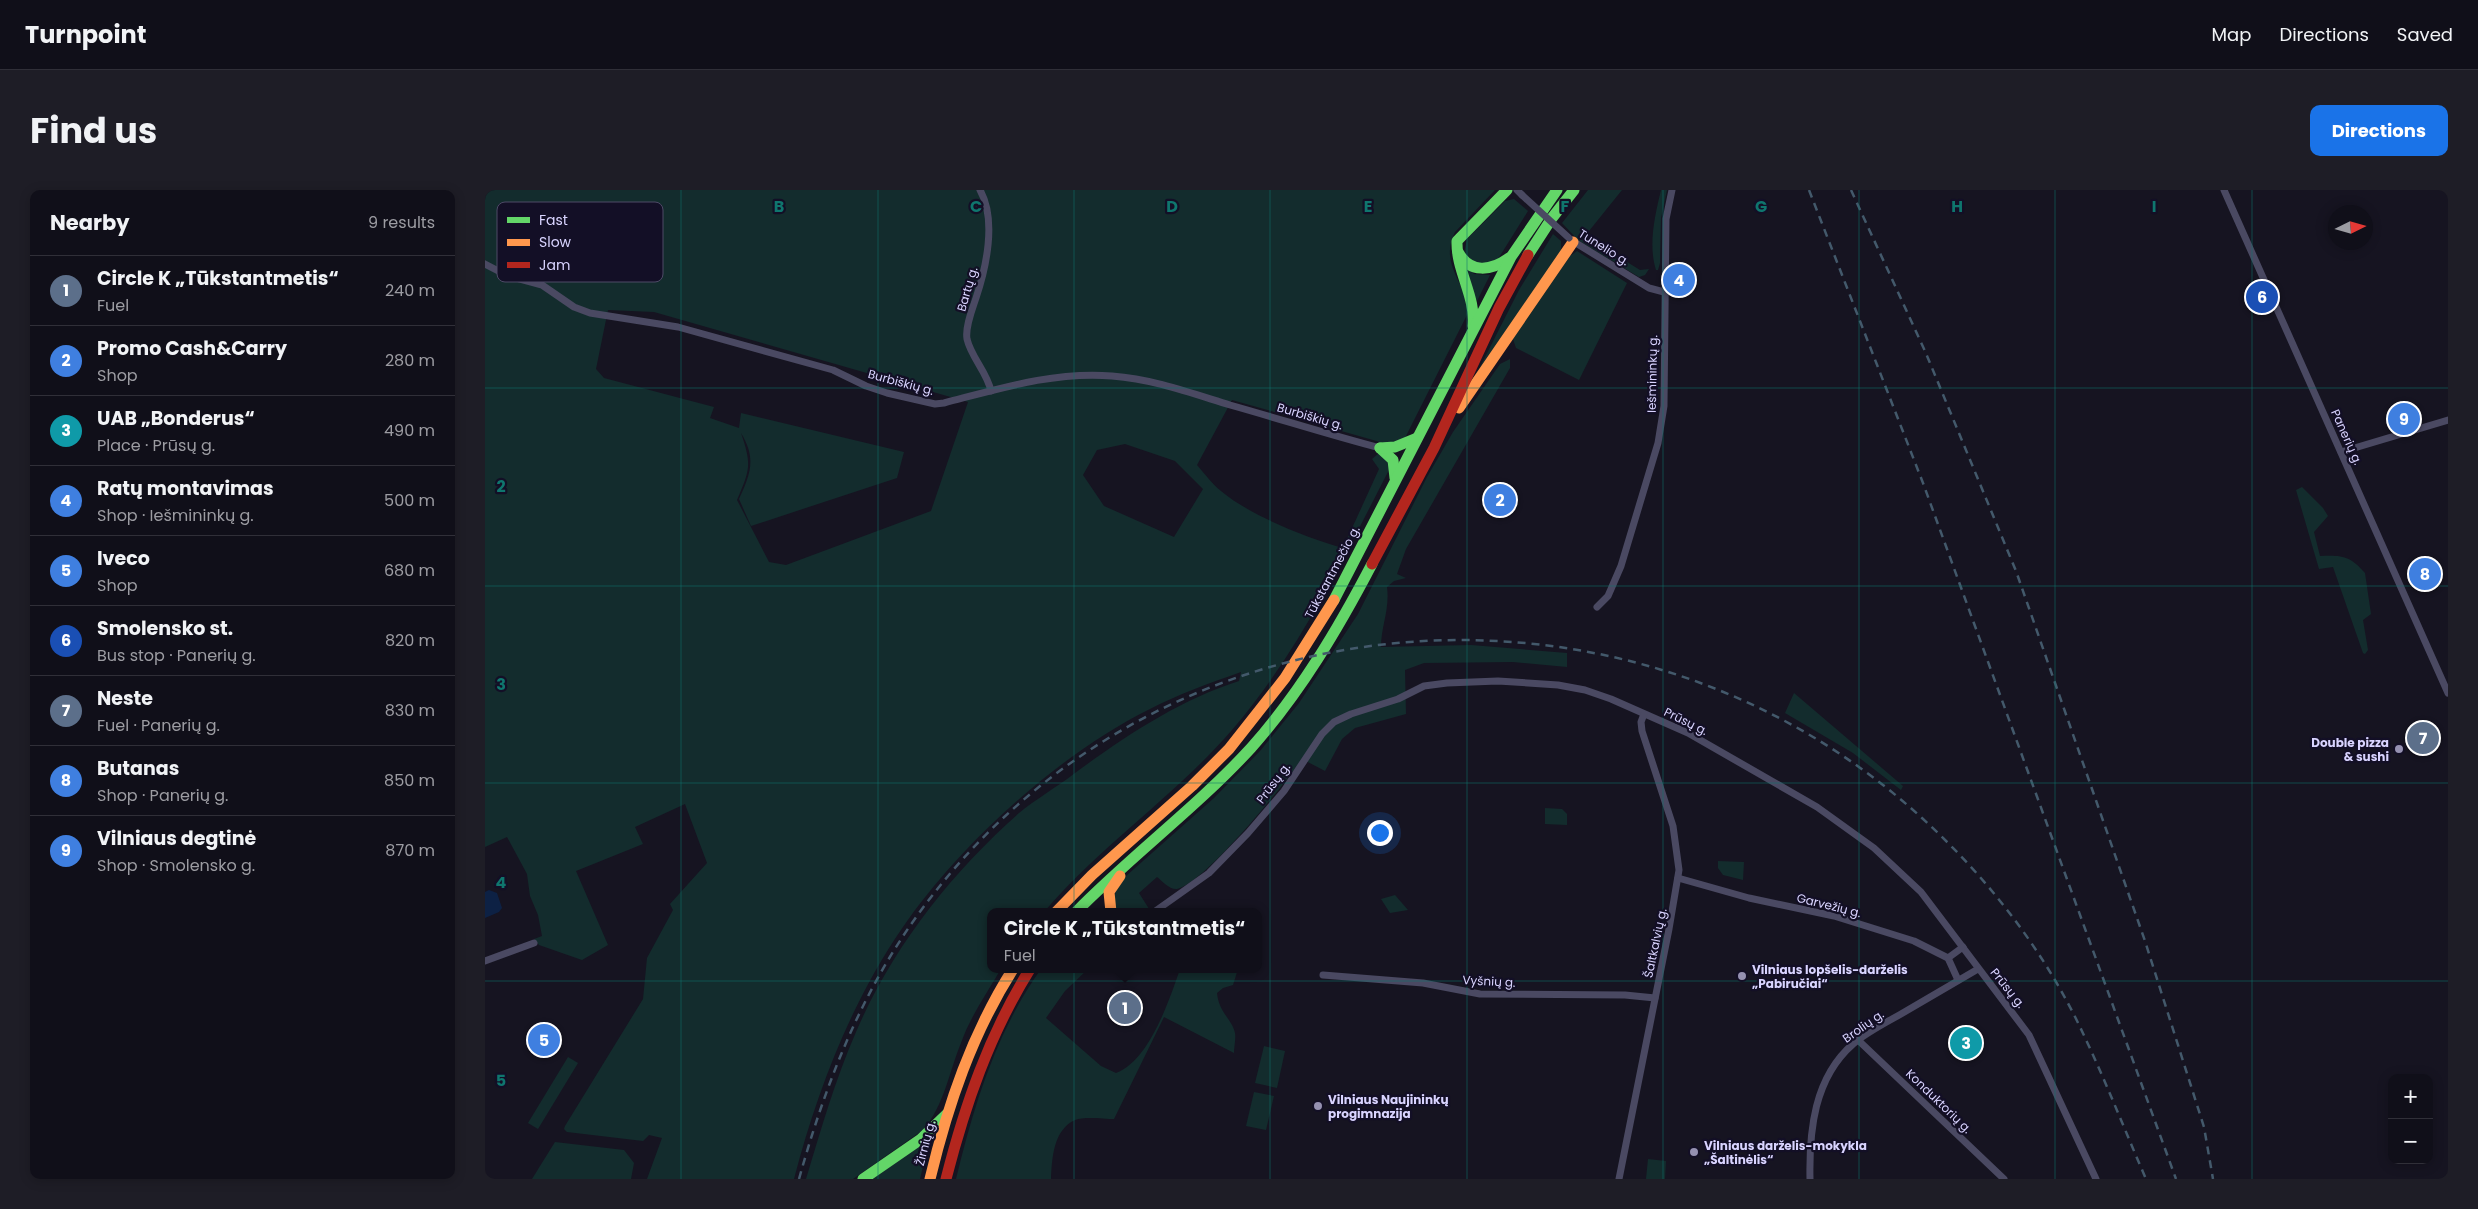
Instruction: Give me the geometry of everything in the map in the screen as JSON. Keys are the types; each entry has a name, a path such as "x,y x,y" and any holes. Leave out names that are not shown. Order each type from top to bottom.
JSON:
{"highway":[{"path":"1471,335 1474,312 1457,263 1456,247 1460,237 1507,190"},
{"name":"Tūkstantmečio g.","path":"1061,908 1092,875 1192,786 1254,719 1285,678 1330,609 1511,257 1557,190"},
{"path":"1080,908 1240,759 1297,690 1343,619 1439,436 1484,338 1524,263 1558,209 1574,190"},
{"path":"1439,436 1571,240"},
{"path":"1456,247 1464,263 1477,269 1492,269 1511,257"},
{"path":"1380,448 1395,448 1417,438"},
{"path":"1380,448 1391,454 1395,463 1395,480"},
{"path":"1110,908 1108,901 1111,886 1130,867 1141,850"},
{"path":"863,1179 921,1138 947,1114 965,1062 977,1035 1011,973"},
{"path":"946,1179 964,1107 979,1065 997,1024 1029,973"},
{"name":"Žirnių g.","path":"930,1179 947,1114"}],"street":[{"name":"Bartų g.","path":"980,190 985,197 989,233 985,269 970,316 967,338 987,376 991,391"},
{"name":"Iešmininkų g.","path":"1597,607 1608,596 1621,566 1658,443 1664,406 1664,292 1667,219 1672,190"},
{"name":"Panerių g.","path":"2224,190 2448,693"},
{"name":"Tunelio g.","path":"1520,193 1571,240 1649,288 1664,292"},
{"name":"Burbiškių g.","path":"485,264 497,270"},
{"name":"Burbiškių g.","path":"531,282 542,285 574,308 590,313 678,327 833,370 866,386 935,404 1033,381 1073,376 1111,376 1143,380 1380,448"},
{"path":"2341,452 2448,420"},
{"name":"Prūsų g.","path":"1160,908 1209,873 1284,791 1327,727 1351,714 1398,699 1424,686 1447,683 1498,681 1557,685 1585,690 1688,733 1817,806 1873,848 1921,892 1963,946 1978,969 2017,1016 2029,1035 2096,1179"},
{"name":"Šaltkalvių g.","path":"1619,1179 1678,878 1678,857 1673,826 1642,731 1641,722 1644,714"},
{"name":"Garvežių g.","path":"1678,878 1749,898 1856,923 1914,942 1948,958"},
{"path":"485,961 534,943"},
{"path":"1958,980 1948,958 1963,946"},
{"name":"Brolių g.","path":"1810,1179 1813,1122 1820,1092 1839,1059 1858,1040 1978,969"},
{"name":"Vyšnių g.","path":"1323,975 1423,983 1480,994 1625,995 1655,998"},
{"name":"Konduktorių g.","path":"1858,1040 2004,1179"}],"green space":[{"path":"485,190 1495,190 1455,232 1451,243 1451,263 1467,300 1469,311 1405,438 1389,444 1232,400 1197,465 1221,491 1233,500 1279,525 1343,548 1379,469 1372,459 1379,453 1384,453 1390,468 1319,604 1278,669 1232,730 1187,777 1089,865 1048,908 987,908 987,973 999,973 969,1024 941,1100 923,1130 853,1179 806,1179 835,1086 856,1032 887,971 925,914 970,861 1019,813 1113,746 1153,721 1195,698 1239,681 1241,672 1195,689 1150,709 1081,750 1014,804 982,833 953,864 903,927 867,986 825,1080 813,1113 794,1179 647,1179 662,1138 649,1135 643,1141 567,1132 564,1129 643,999 647,958 673,910 670,904 707,863 685,804 635,827 643,844 576,871 608,945 582,960 539,945 534,939 542,936 538,915 530,896 527,874 507,837 485,847","holes":["608,310 654,312 968,402 931,511 786,565 769,562 737,500 745,481 748,467 747,453 741,433 749,451 750,467 739,499 751,526 897,478 904,452 741,413 739,428 710,418 714,407 604,378 596,369","1125,444 1175,461 1203,489 1174,537 1104,506 1083,475 1097,450"]},
{"path":"1588,190 1622,190 1585,236 1640,270 1649,269 1645,275 1639,277 1578,240 1562,223"},
{"path":"1661,190 1667,190 1661,218 1660,263 1658,270 1656,270 1652,240"},
{"path":"1514,199 1528,211 1498,259 1477,266 1464,253 1467,239 1505,201"},
{"path":"1553,234 1561,241 1561,252 1479,369 1519,290"},
{"path":"1577,251 1627,283 1579,380 1516,348 1513,339 1570,256"},
{"path":"1459,261 1474,274 1490,275 1477,301"},
{"path":"1510,359 1510,368 1406,549 1397,574 1406,578 1394,581 1387,587 1388,595 1381,647 1471,645 1567,653 1567,667 1513,662 1424,663 1405,670 1406,714 1355,728 1342,739 1325,771 1302,759 1279,790 1224,853 1189,883 1174,889 1157,877 1139,893 1148,908 1114,908 1113,904 1117,884 1214,798 1260,751 1299,703 1358,614 1427,477 1453,432 1500,364"},
{"path":"2302,487 2323,508 2328,516 2314,532 2320,556 2340,556 2355,563 2365,573 2371,614 2363,620 2368,650 2365,654 2363,653 2333,567 2319,569 2296,490"},
{"path":"1794,693 1903,786 1901,790 1853,753 1785,713"},
{"path":"1545,808 1562,809 1567,814 1567,825 1545,824"},
{"path":"1718,861 1744,862 1743,880 1723,875 1718,868"},
{"path":"1395,895 1408,910 1390,913 1381,899"},
{"path":"1038,973 1084,973 1065,991 1046,1018 1101,1066 1116,1073 1128,1066 1148,1043 1164,1013 1179,973 1237,973 1233,985 1223,988 1217,993 1220,1006 1235,1033 1234,1053 1164,1017 1114,1119 1079,1119 1062,1131 1053,1154 1051,1179 956,1179 988,1070 1011,1018"},
{"path":"1264,1046 1285,1051 1277,1088 1255,1083"},
{"path":"568,1057 578,1063 538,1129 528,1123"},
{"path":"1254,1092 1274,1096 1266,1130 1246,1126"},
{"path":"930,1137 920,1179 873,1179"},
{"path":"555,1142 624,1150 634,1163 631,1179 532,1179"},
{"path":"1648,1159 1666,1161 1665,1179 1646,1179"}],"water":[{"path":"489,890 497,893 502,908 499,912 485,918 485,892"}],"railway":[{"path":"1809,190 1923,483 2176,1179"},
{"path":"1851,190 1925,351 2016,571 2145,941 2204,1127 2213,1179"},
{"path":"799,1179 834,1072 848,1038 881,972 922,909 1021,802 1137,721 1266,668 1401,643 1540,645 1676,674 1805,732 1922,818 1995,894 2036,950 2072,1011 2146,1179"}],"traffic: fast":[{"path":"1473,326 1472,304 1459,263 1457,241 1507,190"},
{"path":"1334,600 1511,257 1557,190"},
{"path":"1528,255 1552,218 1574,190"},
{"path":"1458,252 1469,264 1481,268 1495,266 1509,258"},
{"path":"1380,448 1395,447 1417,438"},
{"path":"1380,448 1393,460 1395,478"},
{"path":"1080,908 1230,770 1269,727 1317,660 1372,564"},
{"path":"863,1179 921,1139 947,1114"}],"traffic: slow":[{"path":"1459,408 1573,242"},
{"path":"1060,908 1092,875 1192,786 1229,749 1285,678 1334,600"},
{"path":"1111,908 1109,892 1120,876"},
{"path":"930,1179 953,1097 973,1044 1011,973"}],"traffic: jam":[{"path":"1372,564 1434,448 1499,308 1528,255"},
{"path":"946,1179 961,1124 990,1045 1028,973"}],"place":[{"name":"Ratų montavimas","path":"1679,280"},
{"name":"Smolensko st.","path":"2262,297"},
{"name":"Vilniaus degtinė","path":"2404,419"},
{"name":"Promo Cash&Carry","path":"1500,500"},
{"name":"Butanas","path":"2425,574"},
{"name":"Neste","path":"2423,738"},
{"name":"Double pizza & sushi","path":"2399,749"},
{"name":"Vilniaus lopšelis-darželis „Pabiručiai“","path":"1742,976"},
{"name":"Circle K „Tūkstantmetis“","path":"1125,1008"},
{"name":"Iveco","path":"544,1040"},
{"name":"UAB „Bonderus“","path":"1966,1043"},
{"name":"Vilniaus Naujininkų progimnazija","path":"1318,1106"},
{"name":"Vilniaus darželis-mokykla „Šaltinėlis“","path":"1694,1152"}]}
